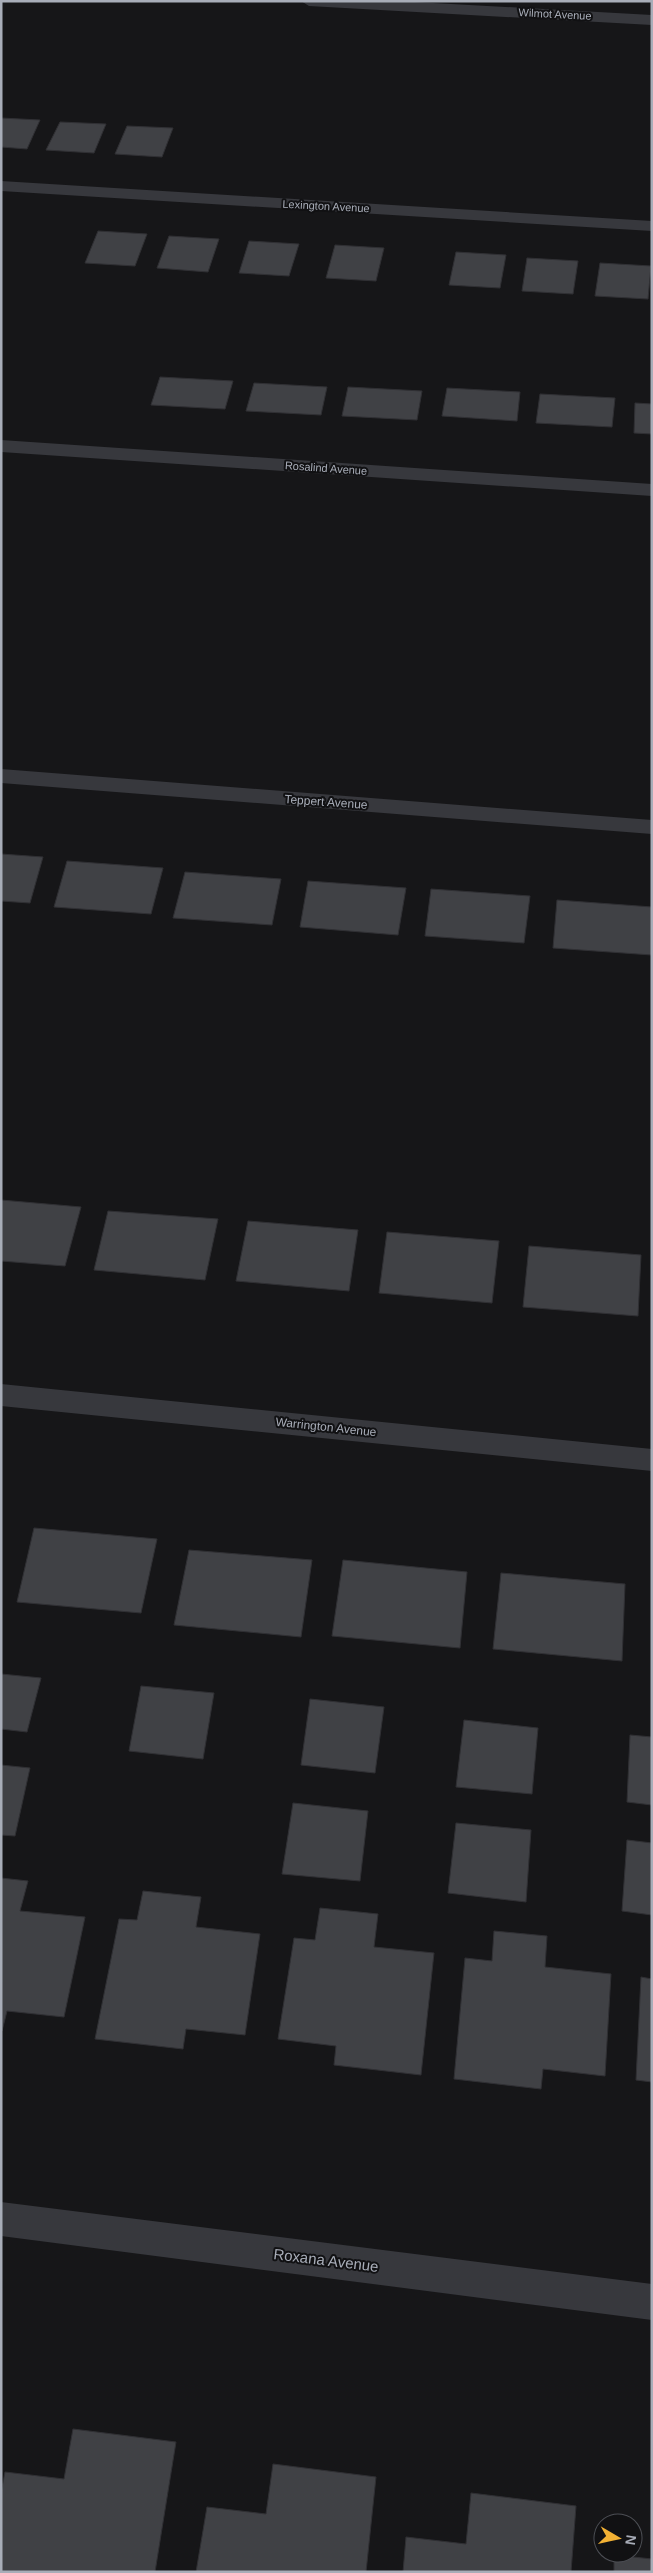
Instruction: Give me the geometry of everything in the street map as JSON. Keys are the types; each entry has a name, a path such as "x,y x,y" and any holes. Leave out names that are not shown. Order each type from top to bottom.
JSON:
{"street":[{"name":"Wilmot Avenue","path":"309,1 652,20"},
{"name":"Lexington Avenue","path":"1,186 652,226"},
{"name":"Rosalind Avenue","path":"1,446 652,490"},
{"name":"Teppert Avenue","path":"1,776 652,827"},
{"name":"Warrington Avenue","path":"1,1395 652,1460"},
{"name":"Roxana Avenue","path":"1,2219 652,2302"}],"building":[{"path":"1,118 40,120 27,149 1,147"},
{"path":"60,122 106,124 94,153 46,150"},
{"path":"127,126 173,128 162,157 115,154"},
{"path":"98,231 147,234 135,266 85,263"},
{"path":"169,236 219,239 208,272 157,268"},
{"path":"249,241 299,244 289,276 239,273"},
{"path":"335,245 384,248 376,281 326,278"},
{"path":"456,252 506,255 500,288 449,285"},
{"path":"527,258 578,261 573,294 522,291"},
{"path":"600,263 651,266 648,299 595,296"},
{"path":"160,377 233,381 225,409 151,405"},
{"path":"254,383 327,387 321,415 246,411"},
{"path":"348,387 422,391 417,420 342,416"},
{"path":"447,388 520,392 517,421 442,416"},
{"path":"540,394 615,398 612,427 536,423"},
{"path":"635,403 652,404 652,434 634,433"},
{"path":"1,854 43,857 30,903 1,901"},
{"path":"67,861 163,868 151,914 54,907"},
{"path":"185,872 281,879 272,925 173,918"},
{"path":"308,881 406,888 398,935 300,927"},
{"path":"431,889 530,896 524,943 425,936"},
{"path":"557,900 652,907 652,955 553,948"},
{"path":"1,1200 81,1207 65,1266 1,1261"},
{"path":"108,1211 218,1219 205,1280 94,1270"},
{"path":"248,1221 358,1230 349,1291 236,1281"},
{"path":"387,1232 499,1241 492,1303 379,1293"},
{"path":"529,1246 641,1255 638,1316 523,1307"},
{"path":"34,1528 157,1539 141,1613 17,1602"},
{"path":"189,1550 312,1560 301,1637 174,1625"},
{"path":"343,1560 467,1572 460,1648 332,1636"},
{"path":"501,1573 625,1584 622,1661 493,1649"},
{"path":"1,1674 41,1678 27,1732 1,1729"},
{"path":"141,1686 214,1693 203,1759 129,1751"},
{"path":"310,1699 384,1707 375,1773 301,1765"},
{"path":"464,1720 538,1728 532,1794 456,1787"},
{"path":"630,1735 652,1737 652,1805 627,1802"},
{"path":"1,1765 30,1768 15,1836 1,1835"},
{"path":"293,1803 368,1811 360,1881 282,1874"},
{"path":"456,1823 531,1830 526,1902 448,1893"},
{"path":"627,1840 652,1843 652,1915 622,1911"},
{"path":"1,1878 28,1881 20,1911 85,1917 64,2017 7,2011 2,2031"},
{"path":"143,1891 201,1897 196,1927 260,1934 245,2035 186,2029 183,2049 95,2039 119,1919 137,1920"},
{"path":"320,1908 378,1914 374,1947 434,1953 421,2075 334,2065 336,2046 278,2039 294,1938 315,1940"},
{"path":"494,1931 547,1936 545,1967 611,1974 605,2076 543,2069 541,2089 454,2079 465,1958 492,1961"},
{"path":"641,1977 652,1979 652,2082 636,2080"},
{"path":"73,2429 176,2442 155,2572 1,2572 1,2493 5,2472 64,2479"},
{"path":"273,2464 376,2477 366,2572 196,2572 207,2507 266,2514"},
{"path":"471,2493 576,2506 571,2572 403,2572 406,2537 466,2544"},
{"path":"643,2558 652,2559 652,2572 614,2572 614,2563 643,2563"}]}
